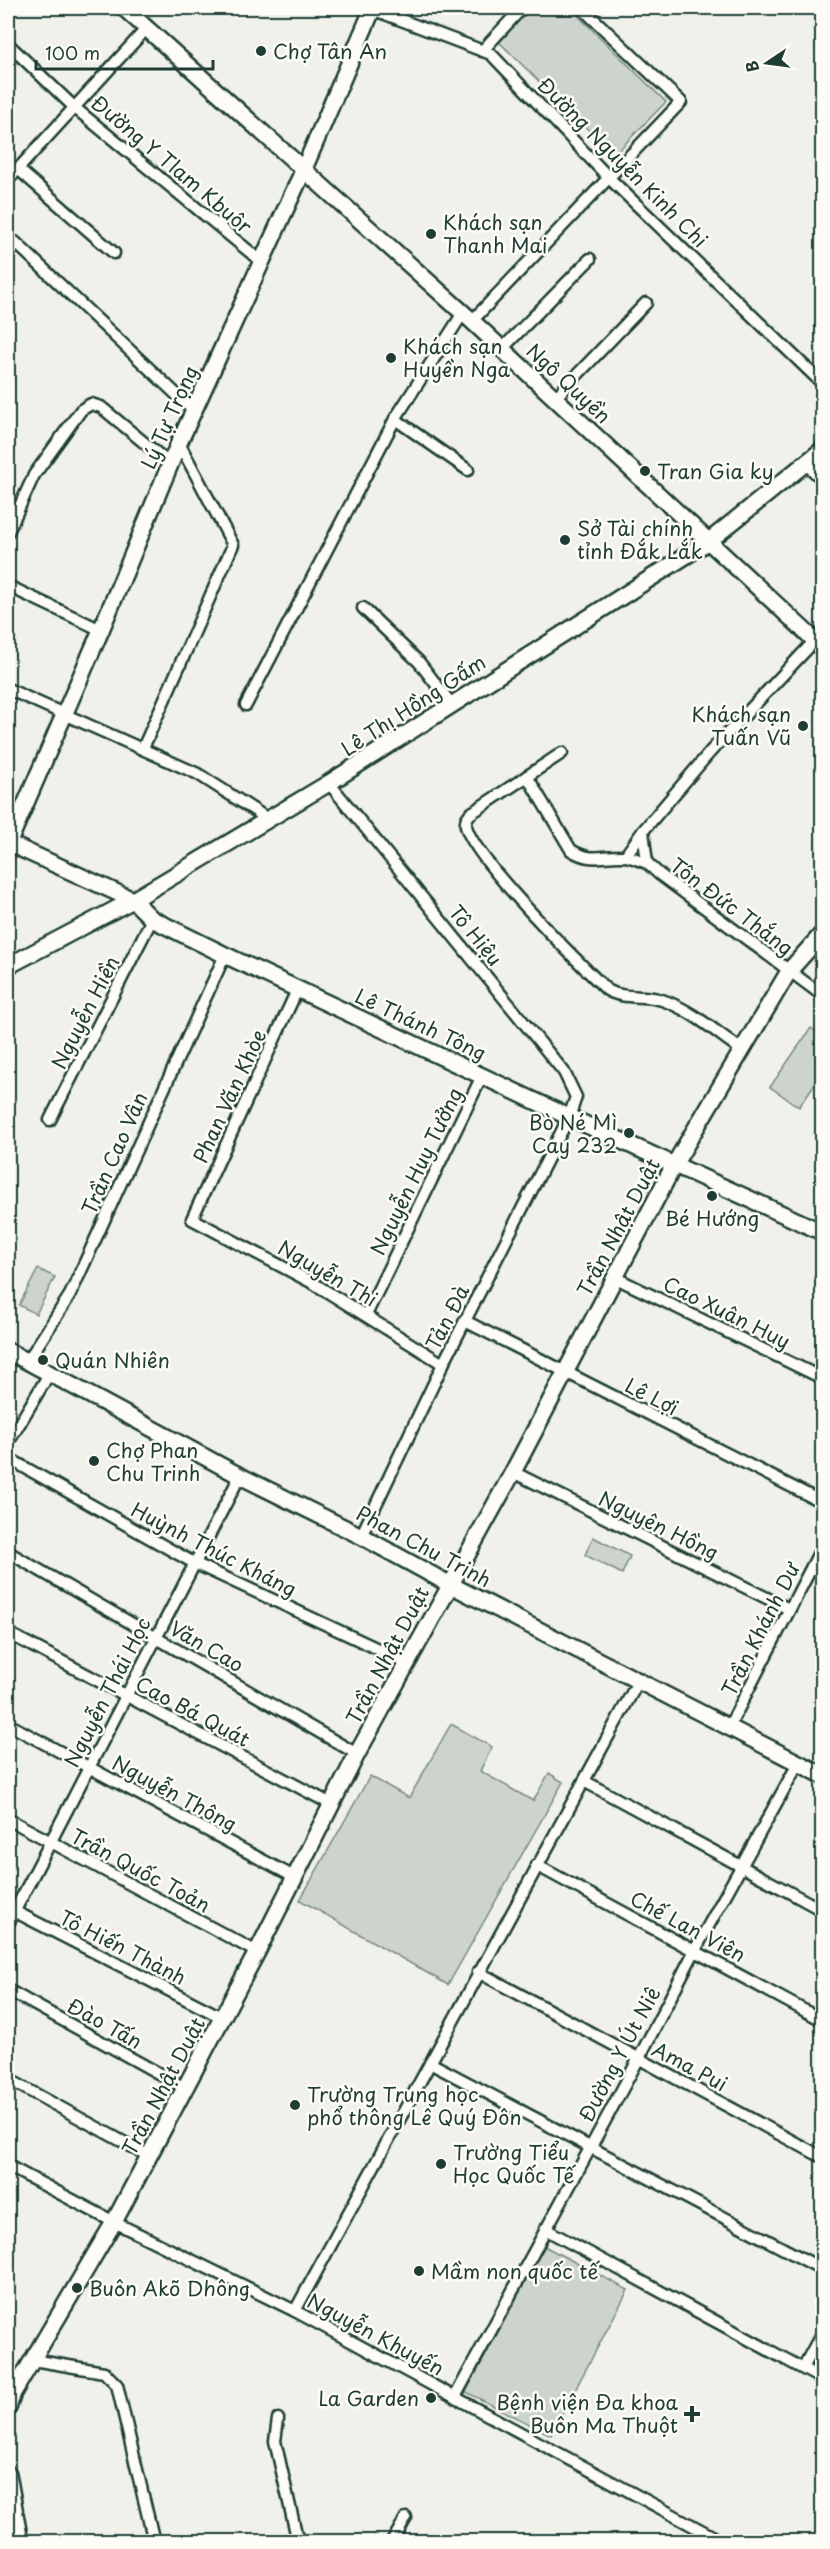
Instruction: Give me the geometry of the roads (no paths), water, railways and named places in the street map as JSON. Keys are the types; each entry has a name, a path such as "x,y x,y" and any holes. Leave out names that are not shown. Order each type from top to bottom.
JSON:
{"street":[{"name":"Ngô Quyền","path":"124,8 467,317 709,541 820,640"},
{"name":"Đường Nguyễn Kinh Chi","path":"373,8 492,54 609,178 822,383"},
{"name":"Lý Tự Trọng","path":"8,844 179,443 303,171 373,8"},
{"path":"482,51 522,8"},
{"path":"246,705 395,419 467,317 609,178 681,102 582,8"},
{"path":"8,180 146,29"},
{"name":"Đường Y Tlam Kbuôr","path":"8,44 75,108 262,262"},
{"path":"18,169 114,253"},
{"path":"15,242 194,411"},
{"path":"502,349 590,259"},
{"path":"555,398 646,303"},
{"path":"8,532 34,475 81,410 91,404 101,407 170,464"},
{"path":"395,419 468,470"},
{"path":"143,748 233,545 179,443"},
{"name":"Lê Thị Hồng Gấm","path":"8,966 133,900 329,783 709,541 822,450"},
{"path":"805,463 822,478"},
{"path":"8,586 101,630"},
{"path":"363,608 419,662 452,705"},
{"path":"626,855 643,831 710,752 820,640"},
{"path":"8,688 198,774 268,819"},
{"path":"562,753 490,800 466,819 467,829 495,871 608,990 621,995 660,999 680,1007 742,1050"},
{"path":"527,777 571,850 582,857 596,859 626,855 647,863"},
{"name":"Tô Hiệu","path":"329,783 564,1072 576,1097 569,1117"},
{"name":"Tôn Đức Thắng","path":"643,831 647,863 822,995"},
{"name":"Lê Thánh Tông","path":"8,844 133,900 152,919 225,955 569,1117 822,1232"},
{"name":"Nguyễn Hiền","path":"50,1120 152,919"},
{"name":"Trần Nhật Duật","path":"8,2408 13,2392 114,2222 223,2018 357,1754 513,1472 674,1165 789,971 822,934"},
{"name":"Trần Cao Vân","path":"27,1362 70,1295 225,955"},
{"name":"Phan Văn Khòe","path":"192,1219 298,988"},
{"name":"Nguyễn Huy Tưởng","path":"366,1315 482,1076"},
{"name":"Tản Đà","path":"361,1536 443,1364 569,1117"},
{"name":"Nguyễn Thi","path":"192,1219 313,1283 443,1364"},
{"name":"Cao Xuân Huy","path":"616,1278 822,1378"},
{"name":"Lê Lợi","path":"465,1321 822,1502"},
{"name":"Phan Chu Trinh","path":"8,1351 240,1476 361,1536 449,1584 822,1775"},
{"path":"8,1443 49,1374"},
{"name":"Huỳnh Thúc Kháng","path":"8,1458 194,1563 408,1663"},
{"name":"Nguyên Hồng","path":"513,1472 789,1609"},
{"name":"Nguyễn Thái Học","path":"8,1924 11,1910 126,1696 155,1636 240,1476"},
{"name":"Trần Khánh Dư","path":"729,1727 822,1547"},
{"name":"Văn Cao","path":"8,1552 357,1754"},
{"name":"Cao Bá Quát","path":"8,1632 331,1804"},
{"path":"295,2311 536,1864 639,1680"},
{"name":"Nguyễn Thông","path":"8,1724 294,1877"},
{"name":"Đường Y Út Niê","path":"455,2397 741,1865 799,1762"},
{"path":"584,1781 822,1910"},
{"name":"Trần Quốc Toản","path":"8,1819 257,1952"},
{"name":"Chế Lan Viên","path":"536,1864 822,2020"},
{"name":"Tô Hiến Thành","path":"11,1910 223,2018"},
{"name":"Ama Pui","path":"478,1972 822,2157"},
{"name":"Đào Tấn","path":"8,1990 185,2088"},
{"path":"430,2063 590,2145 822,2269"},
{"path":"8,2079 149,2156"},
{"name":"Nguyễn Khuyến","path":"8,2166 114,2222 295,2311 723,2541"},
{"path":"545,2229 822,2379"},
{"path":"803,2368 822,2333"},
{"path":"33,2360 104,2372 117,2385 154,2541"},
{"path":"278,2419 275,2441 298,2541"},
{"path":"8,2474 20,2541"},
{"path":"392,2541 406,2518"}],"place":[{"name":"Chợ Tân An","path":"261,51"},
{"name":"Khách sạn Thanh Mai","path":"431,234"},
{"name":"Khách sạn Huyền Nga","path":"391,358"},
{"name":"Tran Gia ky","path":"645,471"},
{"name":"Sở Tài chính tỉnh Đắk Lắk","path":"565,540"},
{"name":"Khách sạn Tuấn Vũ","path":"803,726"},
{"name":"Bò Né Mì Cay 232","path":"629,1133"},
{"name":"Bé Hướng","path":"712,1196"},
{"name":"Quán Nhiên","path":"43,1360"},
{"name":"Chợ Phan Chu Trinh","path":"94,1461"},
{"name":"Trường Trung học phổ thông Lê Quý Đôn","path":"295,2105"},
{"name":"Trường Tiểu Học Quốc Tế","path":"441,2164"},
{"name":"Mầm non quốc tế","path":"419,2271"},
{"name":"Buôn Akõ Dhông","path":"77,2288"},
{"name":"La Garden","path":"431,2398"},
{"name":"Bệnh viện Đa khoa Buôn Ma Thuột","path":"692,2414"}]}
